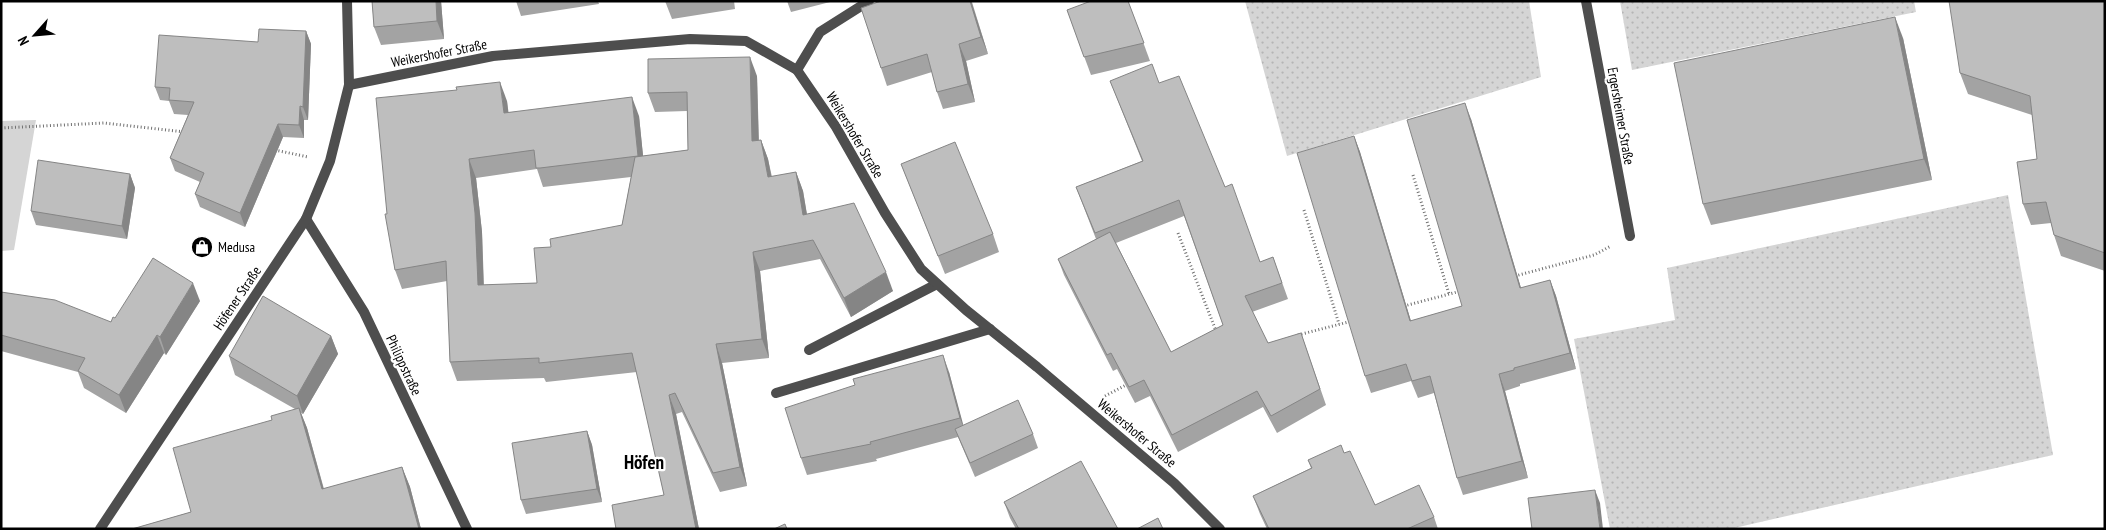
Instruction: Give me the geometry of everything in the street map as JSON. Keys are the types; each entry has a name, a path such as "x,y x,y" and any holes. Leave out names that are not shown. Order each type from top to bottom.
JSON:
{"street":[{"name":"Höfener Straße","path":"100,529 306,219 330,162 349,85 347,1"},
{"path":"797,70 820,32 869,1"},
{"name":"Ergersheimer Straße","path":"1586,1 1630,236"},
{"name":"Weikershofer Straße","path":"349,85 493,56 690,39 746,42 797,70 836,127 885,213 921,269 1174,483 1220,529"},
{"name":"Philippstraße","path":"306,219 364,312 467,529"},
{"path":"809,350 937,284"},
{"path":"776,393 990,329"}],"path":[{"path":"1,128 104,123 188,133"},
{"path":"273,149 330,162"},
{"path":"1414,176 1449,294"},
{"path":"1304,210 1339,324"},
{"path":"1178,234 1216,332 1212,340"},
{"path":"1512,277 1594,255 1630,236"},
{"path":"1401,307 1467,290"},
{"path":"1296,336 1356,319"},
{"path":"1085,407 1136,380"}],"shaded area":[{"path":"1245,1 1529,1 1541,77 1287,156"},
{"path":"1620,1 1914,1 1916,12 1632,70"},
{"path":"36,120 14,250 1,251 1,121"},
{"path":"2008,195 2053,455 1730,529 1610,529 1574,339 1675,320 1667,268"}],"building":[{"path":"372,1 436,1 437,21 374,27"},
{"path":"881,1 970,1 981,37 959,44 968,84 937,92 927,54 881,68 861,8"},
{"path":"1091,1 1128,1 1144,43 1084,57 1067,10"},
{"path":"1949,1 2105,1 2105,253 2054,235 2046,202 2023,204 2017,162 2037,159 2030,96 1960,73"},
{"path":"1895,17 1924,159 1703,204 1674,63"},
{"path":"259,29 306,31 303,107 300,106 299,125 278,124 240,213 195,194 204,173 170,158 194,102 169,100 170,88 155,87 159,35 258,42"},
{"path":"750,57 752,141 761,140 768,177 796,172 803,215 854,203 886,272 844,298 813,240 753,252 762,339 716,344 740,467 713,473 675,393 669,395 696,529 616,529 612,505 664,495 632,353 539,363 539,358 450,362 446,261 395,270 385,214 387,214 376,98 457,90 456,87 500,82 504,113 632,97 638,156 540,168 536,168 534,150 469,159 475,213 478,285 537,283 534,248 551,247 550,239 622,225 635,157 688,150 687,92 648,93 648,59"},
{"path":"1152,64 1159,83 1179,76 1225,187 1232,184 1260,262 1273,257 1282,283 1245,296 1268,343 1301,333 1320,389 1271,416 1257,391 1172,435 1144,380 1129,387 1111,353 1107,355 1058,259 1110,232 1171,352 1223,325 1179,200 1095,233 1076,187 1143,161 1110,81"},
{"path":"1465,103 1520,288 1550,280 1570,353 1499,374 1522,461 1457,478 1430,376 1412,381 1406,364 1365,376 1297,153 1354,136 1410,321 1462,306 1407,120"},
{"path":"955,142 993,234 938,256 901,164"},
{"path":"38,160 130,174 122,226 31,211"},
{"path":"153,258 193,283 160,337 157,335 119,395 78,371 85,358 1,335 1,292 55,300 111,322"},
{"path":"263,296 331,336 297,396 229,356"},
{"path":"943,355 960,418 870,442 871,444 801,458 785,408 855,385 853,379"},
{"path":"1018,400 1033,434 970,463 955,429"},
{"path":"299,408 322,489 402,467 419,529 132,529 191,512 173,448 272,420 271,416"},
{"path":"587,431 597,489 521,500 512,443"},
{"path":"1341,445 1344,453 1350,451 1375,505 1419,485 1434,517 1407,529 1269,529 1253,496 1312,468 1308,460"},
{"path":"1081,461 1118,529 1019,529 1004,502"},
{"path":"1595,490 1600,529 1532,529 1528,498"},
{"path":"1158,518 1163,529 1137,529"},
{"path":"785,524 787,529 774,529"}],"place":[{"name":"Medusa","path":"202,247"}],"district":[{"name":"Höfen","path":"644,462"}]}
